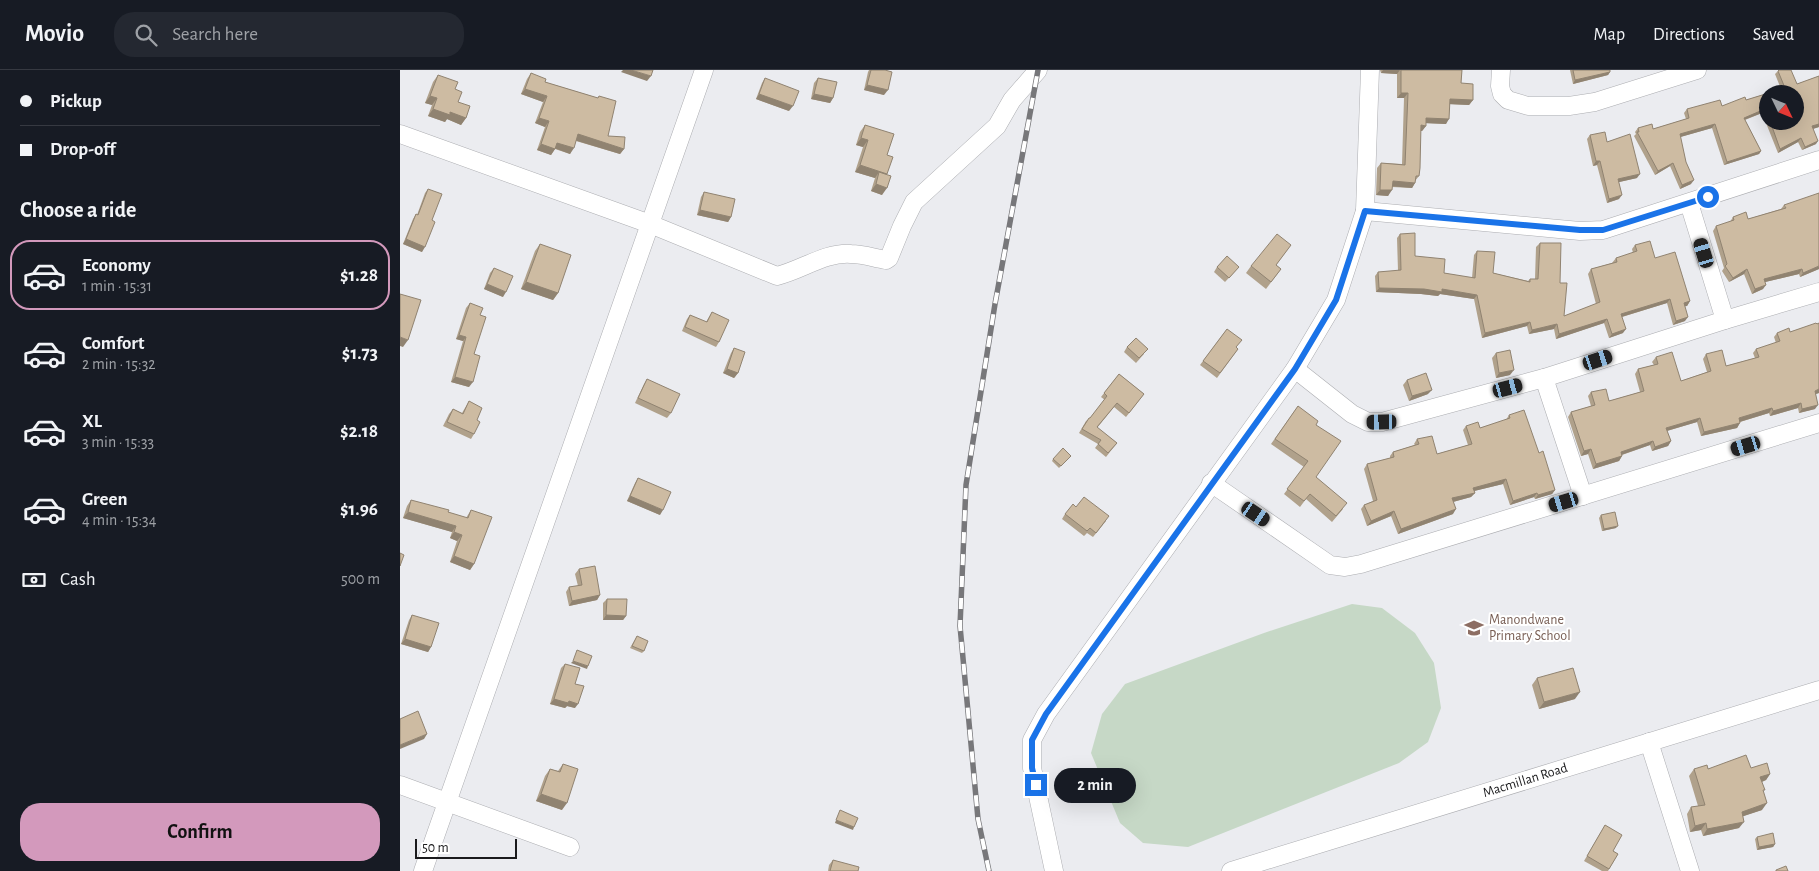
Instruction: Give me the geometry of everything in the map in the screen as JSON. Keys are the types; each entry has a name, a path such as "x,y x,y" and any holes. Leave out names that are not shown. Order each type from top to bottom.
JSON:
{"street":[{"path":"422,871 704,70"},
{"path":"400,134 650,224 777,276 796,271 826,257 851,253 886,260 889,258 914,202 997,126 1012,100 1038,70"},
{"path":"1054,871 1032,768 1032,740 1046,714 1295,369 1336,300 1365,211 1370,70"},
{"path":"1500,70 1502,94 1508,100 1528,106 1569,106 1595,102 1697,70"},
{"path":"1365,211 1580,230 1603,230 1819,160"},
{"path":"1689,203 1725,320"},
{"path":"1295,369 1352,414 1368,422 1382,422 1544,378 1819,292"},
{"path":"1544,378 1583,496"},
{"path":"1212,483 1330,565 1345,567 1361,564 1819,424"},
{"name":"Macmillan Road","path":"1231,871 1819,690"},
{"path":"1649,742 1690,871"},
{"path":"400,785 570,847"}],"green space":[{"path":"1352,604 1382,608 1415,633 1434,663 1441,708 1428,742 1399,763 1188,847 1143,843 1120,823 1091,753 1102,714 1125,684 1264,633"}],"building":[{"path":"631,70 653,70 651,76"},
{"path":"871,70 892,72 888,90 867,85"},
{"path":"1401,70 1462,70 1461,83 1473,84 1473,100 1450,99 1449,119 1426,118 1426,126 1421,125 1420,168 1419,176 1416,176 1415,183 1393,181 1392,190 1380,190 1381,163 1405,165 1408,93 1401,93"},
{"path":"1573,70 1610,70 1610,72 1575,80"},
{"path":"1791,70 1797,84 1819,76 1819,124 1812,126 1818,141 1805,147 1801,138 1780,149 1773,130 1804,130 1804,85 1784,85 1778,71"},
{"path":"531,73 546,79 545,82 598,98 599,96 616,101 608,136 625,137 624,149 578,134 574,148 557,143 555,149 541,144 549,121 539,118 547,96 525,89"},
{"path":"438,75 458,82 455,89 462,92 458,102 470,106 466,118 450,112 450,115 433,109 437,98 430,96"},
{"path":"765,78 799,91 793,106 759,94"},
{"path":"818,78 837,82 833,98 814,94"},
{"path":"1759,96 1759,112 1744,118 1761,151 1727,162 1715,124 1680,134 1686,162 1694,180 1682,185 1673,163 1658,171 1637,132 1639,132 1638,128 1652,124 1653,129 1689,118 1687,109 1720,100 1722,106 1745,97 1746,100"},
{"path":"865,125 894,134 887,155 893,157 887,174 860,165 868,140 861,138"},
{"path":"1605,132 1607,142 1630,134 1640,174 1618,179 1622,195 1609,199 1600,161 1596,161 1590,135"},
{"path":"879,172 891,176 887,188 876,184"},
{"path":"428,189 442,194 432,220 435,222 425,247 406,239"},
{"path":"704,192 735,199 731,217 700,210"},
{"path":"1819,193 1819,266 1803,273 1802,269 1764,279 1766,285 1755,289 1747,269 1733,278 1725,266 1727,264 1716,226 1734,220 1733,217 1746,212 1748,219 1786,208 1784,205"},
{"path":"1415,233 1415,256 1445,259 1444,273 1475,278 1477,251 1495,252 1493,273 1530,282 1530,279 1538,279 1540,243 1561,243 1560,283 1567,283 1564,316 1600,302 1591,269 1617,262 1616,258 1637,251 1635,245 1650,241 1655,258 1675,252 1690,301 1684,303 1688,317 1676,321 1670,299 1621,314 1626,329 1612,334 1607,319 1559,334 1557,324 1532,330 1530,322 1485,333 1477,295 1442,289 1442,292 1424,289 1379,288 1378,272 1401,270 1400,234"},
{"path":"1277,234 1291,245 1276,265 1281,269 1271,282 1251,266"},
{"path":"540,244 571,255 558,293 526,282"},
{"path":"1227,256 1239,267 1229,278 1217,267"},
{"path":"494,268 513,276 506,292 487,284"},
{"path":"400,294 421,300 408,340 400,337"},
{"path":"470,303 483,308 480,315 486,317 474,354 480,356 473,382 455,377 466,337 459,335"},
{"path":"712,312 729,320 719,342 685,327 690,315 707,322"},
{"path":"1819,323 1819,389 1815,391 1818,405 1802,409 1801,403 1773,411 1772,408 1739,418 1740,423 1704,432 1700,418 1666,428 1671,441 1655,447 1653,441 1621,452 1622,456 1596,464 1591,449 1584,451 1571,412 1595,405 1591,392 1606,389 1609,401 1644,391 1638,369 1658,364 1656,357 1672,352 1681,381 1711,371 1706,354 1722,350 1726,366 1759,357 1756,349 1780,341 1777,333 1789,328 1790,332"},
{"path":"1227,329 1242,340 1236,347 1238,349 1220,373 1203,361"},
{"path":"1136,338 1148,349 1139,358 1127,347"},
{"path":"734,348 745,352 738,373 727,369"},
{"path":"1510,350 1514,370 1499,373 1496,353"},
{"path":"1426,373 1432,390 1412,396 1407,380"},
{"path":"1119,374 1144,394 1129,413 1117,403 1097,427 1117,443 1108,453 1098,444 1101,440 1082,429 1107,396 1104,393"},
{"path":"647,379 680,394 671,413 638,398"},
{"path":"469,401 482,408 477,420 480,422 474,434 447,422 453,409 463,414"},
{"path":"1298,406 1318,421 1316,425 1341,441 1316,477 1347,503 1336,516 1310,494 1304,501 1287,489 1308,461 1275,439"},
{"path":"1524,410 1539,453 1543,451 1555,490 1538,495 1537,493 1513,501 1506,479 1473,488 1475,493 1452,498 1456,509 1401,529 1394,511 1371,521 1364,505 1377,500 1367,464 1394,457 1393,452 1419,444 1417,439 1432,436 1437,454 1472,444 1466,426 1478,422 1480,428 1510,418 1509,415"},
{"path":"1063,448 1071,456 1061,466 1053,459"},
{"path":"638,478 671,492 663,510 630,496"},
{"path":"1084,497 1109,516 1096,533 1090,528 1087,531 1065,514 1073,504 1076,507"},
{"path":"411,500 449,510 448,512 468,518 471,510 492,517 474,564 454,556 462,535 454,532 456,526 408,512"},
{"path":"1615,512 1618,526 1604,529 1601,515"},
{"path":"400,553 404,555 400,566"},
{"path":"595,566 600,595 572,601 569,587 582,585 579,569"},
{"path":"607,599 627,599 626,616 606,615"},
{"path":"412,615 439,623 431,647 405,639"},
{"path":"637,636 648,641 644,651 632,646"},
{"path":"577,650 592,656 588,666 573,661"},
{"path":"565,664 580,668 575,684 584,686 578,704 554,699"},
{"path":"1573,668 1580,692 1544,702 1537,678"},
{"path":"418,711 427,734 400,745 400,719"},
{"path":"1746,755 1751,768 1767,763 1770,774 1760,777 1767,803 1742,812 1744,822 1707,829 1706,823 1695,826 1691,807 1705,805 1694,769 1707,765 1708,769"},
{"path":"563,764 578,769 567,803 541,794 550,769 560,772"},
{"path":"840,810 858,818 854,827 836,820"},
{"path":"1605,825 1622,835 1613,851 1618,854 1609,869 1587,856"},
{"path":"1773,833 1775,844 1759,847 1757,837"},
{"path":"833,860 859,867 858,871 830,871"},
{"path":"1786,866 1788,871 1776,871 1776,870"}],"railway":[{"path":"989,871 978,819 960,626 966,485 995,304 1038,70"}],"place":[{"name":"Manondwane Primary School","path":"1474,628"}],"route":[{"path":"1036,785 1032,768 1032,740 1046,714 1295,369 1342,287 1365,211 1580,230 1603,230 1708,197"}]}
